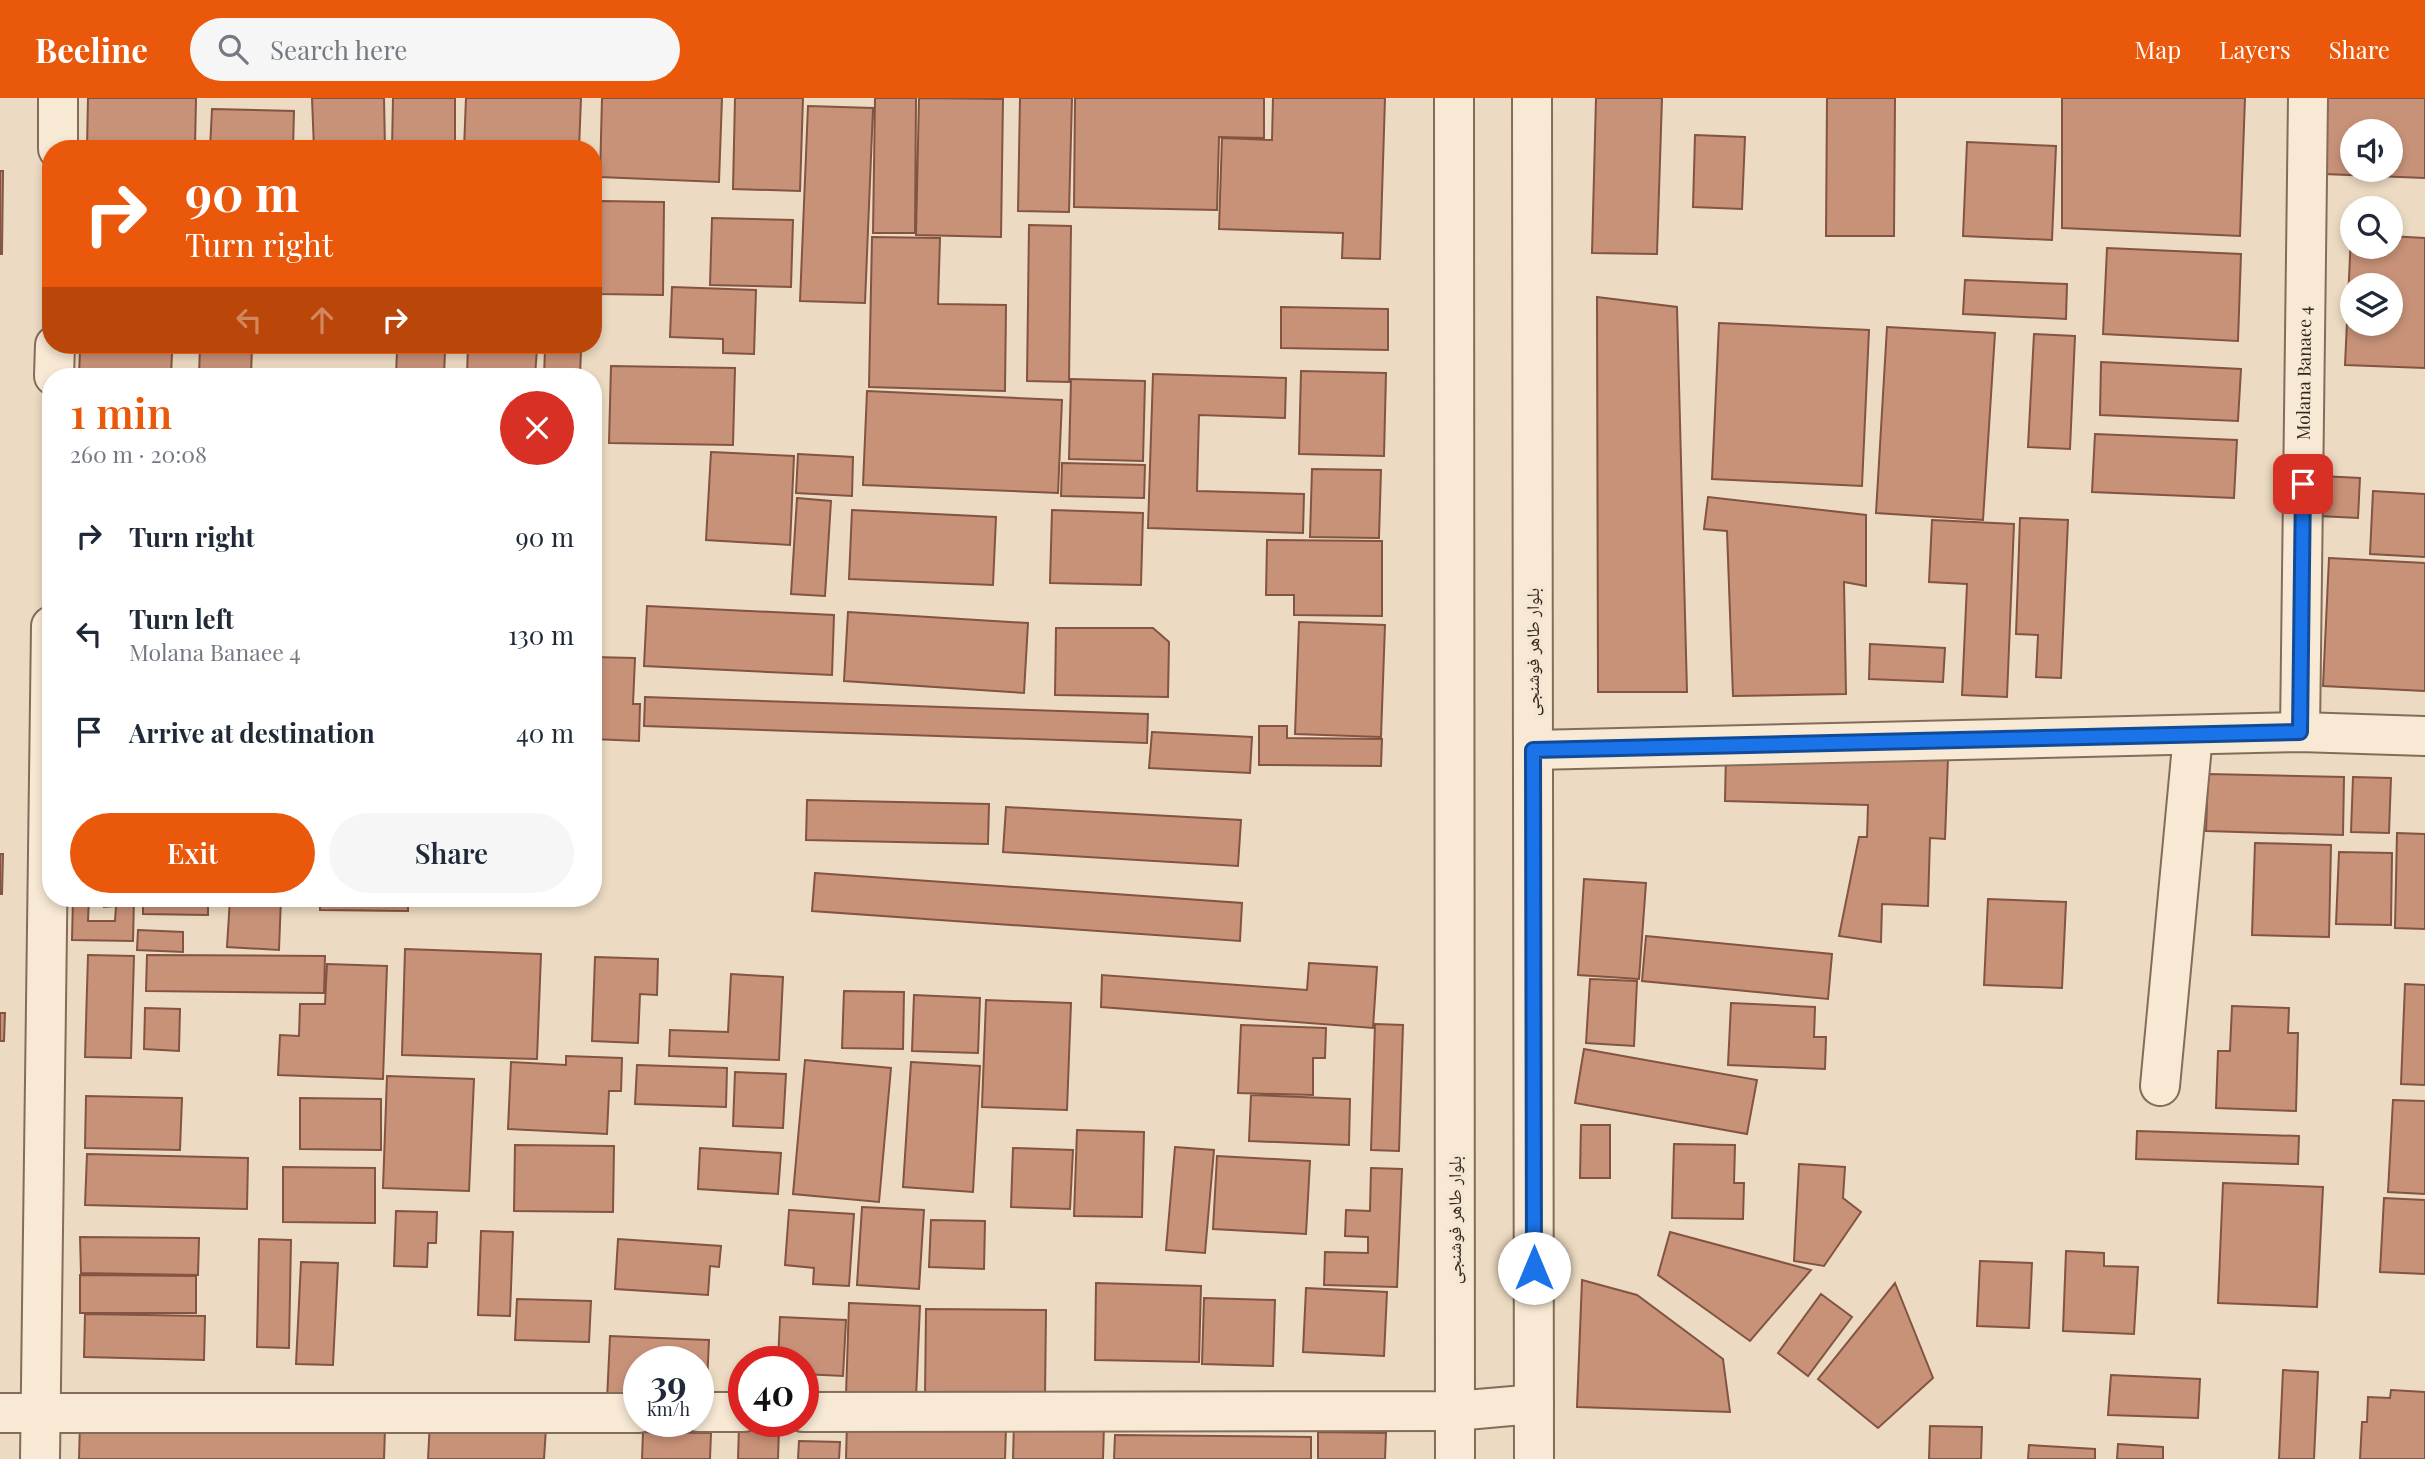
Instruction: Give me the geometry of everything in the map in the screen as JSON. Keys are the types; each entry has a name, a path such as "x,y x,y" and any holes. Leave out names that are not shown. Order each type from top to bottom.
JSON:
{"street":[{"path":"58,98 58,140"},
{"name":"بلوار طاهر فوشنجی","path":"1454,98 1455,1459"},
{"name":"بلوار طاهر فوشنجی","path":"1532,98 1534,1459"},
{"name":"Molana Banaee 4","path":"2300,732 2308,98"},
{"path":"1533,750 2300,732 2425,736"},
{"path":"2160,1086 2193,735"},
{"path":"40,1459 47,907"},
{"path":"819,1412 1455,1411 1534,1404"},
{"path":"0,1413 623,1413"}],"building":[{"path":"88,98 196,98 195,140 87,140"},
{"path":"312,98 384,98 385,140 314,140"},
{"path":"393,98 455,98 455,140 392,140"},
{"path":"466,98 581,98 579,140 464,140"},
{"path":"602,98 722,98 719,182 602,177"},
{"path":"735,98 803,98 800,191 733,189"},
{"path":"875,98 916,98 915,233 873,233"},
{"path":"919,98 1003,99 1001,237 916,235"},
{"path":"1020,98 1072,98 1069,212 1018,211"},
{"path":"1075,98 1264,98 1264,138 1219,137 1217,210 1074,207"},
{"path":"1273,98 1385,98 1380,259 1342,258 1343,233 1219,229 1222,138 1272,140"},
{"path":"1596,98 1662,98 1657,254 1592,253"},
{"path":"1827,98 1895,98 1894,236 1826,236"},
{"path":"2062,98 2245,98 2240,236 2062,228"},
{"path":"2328,98 2425,98 2425,178 2403,177 2403,119 2340,119 2340,175 2324,174"},
{"path":"808,106 873,108 865,303 800,301"},
{"path":"212,109 294,111 293,140 210,140"},
{"path":"1695,135 1745,137 1742,209 1693,207"},
{"path":"1967,142 2056,146 2052,240 1963,236"},
{"path":"0,171 3,171 2,254 0,254"},
{"path":"602,201 664,202 663,295 602,294"},
{"path":"712,218 793,220 791,287 710,285"},
{"path":"1029,225 1071,226 1069,382 1027,381"},
{"path":"872,237 940,238 938,304 1006,305 1005,391 869,387"},
{"path":"2403,237 2425,238 2425,368 2345,365 2346,336 2403,336 2403,273 2349,273 2350,259 2403,259"},
{"path":"2107,248 2241,254 2238,341 2103,334"},
{"path":"1965,280 2067,284 2066,319 1963,314"},
{"path":"672,287 756,290 754,354 723,353 723,339 670,337"},
{"path":"1597,297 1677,307 1687,692 1598,692"},
{"path":"1281,307 1388,309 1388,350 1281,348"},
{"path":"1719,323 1869,330 1862,486 1712,479"},
{"path":"1887,327 1995,333 1983,520 1876,513"},
{"path":"2034,334 2075,336 2070,449 2028,447"},
{"path":"80,354 172,354 171,368 79,368"},
{"path":"200,354 252,354 251,368 199,368"},
{"path":"397,354 445,354 444,368 396,368"},
{"path":"468,354 537,354 536,368 467,368"},
{"path":"545,354 581,354 580,368 544,368"},
{"path":"2101,362 2241,369 2238,421 2100,415"},
{"path":"611,366 735,368 733,445 609,443"},
{"path":"1301,371 1386,373 1384,456 1299,454"},
{"path":"1153,374 1286,378 1285,418 1199,415 1197,491 1304,494 1303,533 1148,528"},
{"path":"1071,379 1145,381 1143,461 1069,459"},
{"path":"867,391 1062,400 1058,493 863,485"},
{"path":"2095,434 2237,440 2234,498 2092,492"},
{"path":"711,452 794,456 790,545 706,540"},
{"path":"798,454 853,457 852,496 796,493"},
{"path":"1062,463 1145,465 1144,498 1061,496"},
{"path":"1312,469 1381,470 1379,538 1310,537"},
{"path":"2321,476 2360,478 2358,518 2319,516"},
{"path":"2373,491 2425,494 2425,557 2370,554"},
{"path":"1708,497 1866,515 1866,586 1844,582 1846,694 1733,696 1727,531 1704,529"},
{"path":"797,498 831,501 825,596 791,594"},
{"path":"852,510 996,517 993,585 849,579"},
{"path":"1052,510 1143,513 1141,585 1050,583"},
{"path":"2020,518 2068,520 2061,678 2036,677 2038,635 2016,634"},
{"path":"1932,520 2014,524 2007,697 1962,695 1967,584 1929,582"},
{"path":"1267,540 1382,541 1382,616 1294,615 1294,595 1266,595"},
{"path":"2329,558 2425,563 2425,691 2323,686"},
{"path":"647,606 834,615 832,675 644,666"},
{"path":"848,612 1028,623 1024,693 844,681"},
{"path":"1299,622 1385,625 1381,737 1295,734"},
{"path":"1056,628 1153,628 1169,642 1168,697 1055,695"},
{"path":"1870,644 1945,648 1943,682 1869,679"},
{"path":"602,657 635,658 633,704 640,704 639,741 602,739"},
{"path":"645,697 1148,714 1147,743 644,726"},
{"path":"1259,726 1287,726 1287,738 1382,739 1381,766 1259,765"},
{"path":"1152,732 1252,737 1250,773 1149,768"},
{"path":"1726,752 1948,758 1945,839 1930,838 1928,906 1882,904 1881,942 1839,936 1859,837 1867,837 1868,805 1725,801"},
{"path":"2208,774 2344,777 2343,835 2206,831"},
{"path":"2353,777 2391,778 2389,833 2351,832"},
{"path":"807,800 989,804 988,844 806,840"},
{"path":"1006,807 1241,820 1238,866 1003,852"},
{"path":"2397,833 2425,834 2425,929 2395,928"},
{"path":"2255,843 2331,845 2329,937 2252,935"},
{"path":"2339,852 2392,853 2391,925 2336,924"},
{"path":"0,854 3,854 2,894 0,894"},
{"path":"815,873 1242,903 1240,941 812,911"},
{"path":"1584,879 1646,883 1639,979 1578,975"},
{"path":"1988,899 2066,902 2062,988 1984,985"},
{"path":"73,907 89,907 88,921 115,921 116,907 134,907 133,941 72,940"},
{"path":"143,907 208,907 208,915 143,914"},
{"path":"229,907 281,907 279,950 227,947"},
{"path":"320,907 408,907 408,911 320,910"},
{"path":"138,930 183,932 183,952 137,950"},
{"path":"1646,936 1832,954 1828,999 1642,981"},
{"path":"405,949 541,954 537,1059 402,1055"},
{"path":"88,955 134,956 131,1058 85,1057"},
{"path":"147,955 325,956 324,993 146,991"},
{"path":"595,957 658,959 657,995 640,994 638,1043 592,1041"},
{"path":"1309,963 1377,967 1373,1028 1101,1007 1102,975 1307,990"},
{"path":"327,964 387,966 383,1079 278,1075 280,1035 299,1036 300,1004 325,1004"},
{"path":"731,974 783,977 779,1060 669,1056 670,1030 728,1032"},
{"path":"1590,979 1637,981 1634,1046 1586,1043"},
{"path":"2405,984 2425,985 2425,1085 2401,1084"},
{"path":"844,991 904,992 903,1049 842,1048"},
{"path":"914,995 980,998 978,1053 912,1051"},
{"path":"986,1000 1071,1003 1067,1110 982,1107"},
{"path":"1731,1003 1815,1007 1814,1037 1826,1037 1825,1069 1728,1065"},
{"path":"2232,1006 2289,1008 2288,1033 2298,1033 2296,1111 2216,1108 2218,1051 2230,1051"},
{"path":"145,1008 180,1009 179,1051 144,1049"},
{"path":"0,1013 5,1013 4,1041 0,1041"},
{"path":"1375,1024 1403,1025 1399,1151 1371,1150"},
{"path":"1241,1025 1326,1028 1325,1058 1313,1058 1313,1095 1238,1093"},
{"path":"1584,1049 1757,1080 1747,1134 1575,1103"},
{"path":"566,1056 622,1058 621,1091 609,1091 607,1134 508,1129 511,1062 566,1065"},
{"path":"805,1060 891,1068 879,1202 793,1194"},
{"path":"911,1062 980,1066 973,1192 903,1187"},
{"path":"637,1065 727,1068 726,1107 635,1104"},
{"path":"735,1072 786,1074 783,1128 733,1126"},
{"path":"387,1076 474,1079 469,1191 383,1188"},
{"path":"1251,1095 1350,1099 1349,1145 1249,1141"},
{"path":"86,1096 182,1098 180,1150 85,1148"},
{"path":"300,1098 381,1099 381,1150 300,1149"},
{"path":"2393,1100 2425,1101 2425,1194 2388,1192"},
{"path":"1581,1125 1610,1125 1610,1178 1580,1178"},
{"path":"1077,1130 1144,1132 1142,1217 1074,1216"},
{"path":"2137,1131 2299,1136 2298,1164 2136,1159"},
{"path":"1674,1144 1735,1145 1734,1183 1744,1183 1743,1219 1672,1218"},
{"path":"515,1145 614,1146 613,1212 514,1211"},
{"path":"1175,1147 1214,1150 1205,1253 1166,1250"},
{"path":"700,1148 781,1153 778,1194 698,1189"},
{"path":"1013,1148 1073,1150 1070,1209 1011,1207"},
{"path":"87,1154 248,1158 247,1209 85,1205"},
{"path":"1217,1156 1310,1161 1306,1234 1213,1229"},
{"path":"1799,1164 1845,1167 1843,1198 1861,1212 1824,1266 1794,1261"},
{"path":"283,1167 375,1168 375,1223 283,1222"},
{"path":"1371,1168 1402,1169 1397,1287 1324,1285 1325,1252 1368,1253 1368,1237 1345,1236 1346,1210 1370,1211"},
{"path":"2223,1183 2323,1187 2317,1307 2218,1303"},
{"path":"2384,1198 2425,1200 2425,1274 2380,1272"},
{"path":"862,1207 924,1210 919,1289 857,1285"},
{"path":"789,1210 854,1214 849,1286 813,1284 814,1268 785,1265"},
{"path":"396,1211 437,1212 436,1243 428,1243 427,1267 394,1266"},
{"path":"931,1220 985,1221 984,1269 929,1267"},
{"path":"481,1231 513,1232 510,1316 478,1315"},
{"path":"1670,1232 1811,1270 1750,1341 1658,1275"},
{"path":"80,1237 199,1238 198,1275 81,1273"},
{"path":"259,1239 291,1240 289,1348 257,1347"},
{"path":"618,1239 721,1246 719,1267 710,1266 708,1295 615,1289"},
{"path":"2066,1251 2104,1253 2104,1266 2138,1267 2134,1334 2063,1331"},
{"path":"1980,1261 2032,1263 2029,1328 1977,1326"},
{"path":"301,1262 338,1263 333,1365 296,1364"},
{"path":"80,1275 196,1276 196,1313 80,1313"},
{"path":"1582,1280 1637,1295 1723,1359 1730,1412 1577,1407"},
{"path":"1096,1283 1201,1286 1199,1362 1095,1360"},
{"path":"1895,1283 1933,1378 1878,1428 1818,1379"},
{"path":"1306,1288 1387,1292 1384,1356 1303,1352"},
{"path":"1821,1294 1852,1317 1808,1376 1778,1353"},
{"path":"1204,1298 1275,1300 1273,1366 1202,1364"},
{"path":"517,1299 591,1301 589,1342 515,1340"},
{"path":"849,1303 920,1306 916,1398 846,1395"},
{"path":"926,1309 1046,1310 1045,1398 925,1397"},
{"path":"85,1314 205,1316 204,1360 84,1357"},
{"path":"780,1317 846,1320 843,1376 819,1375 819,1346 779,1346"},
{"path":"610,1336 709,1340 709,1346 623,1346 623,1400 607,1400"},
{"path":"2283,1370 2318,1372 2314,1459 2279,1459"},
{"path":"2111,1375 2200,1379 2198,1418 2108,1415"},
{"path":"2391,1390 2425,1392 2425,1459 2360,1459 2362,1422 2367,1422 2368,1397 2390,1398"},
{"path":"430,1421 546,1428 544,1459 428,1459"},
{"path":"847,1422 1006,1427 1005,1459 846,1459"},
{"path":"1014,1422 1104,1424 1103,1459 1013,1459"},
{"path":"80,1423 385,1429 384,1459 79,1459"},
{"path":"1930,1426 1982,1427 1981,1459 1929,1459"},
{"path":"1318,1432 1386,1433 1385,1459 1318,1459"},
{"path":"1115,1435 1311,1437 1311,1459 1114,1459"},
{"path":"643,1437 711,1437 710,1459 642,1459"},
{"path":"739,1437 779,1437 778,1459 738,1459"},
{"path":"799,1441 840,1442 839,1459 798,1459"},
{"path":"2118,1444 2163,1447 2163,1459 2117,1459"},
{"path":"2029,1445 2095,1449 2095,1459 2028,1459"}],"route":[{"path":"1534,1268 1533,750 2300,732 2303,484"}]}
